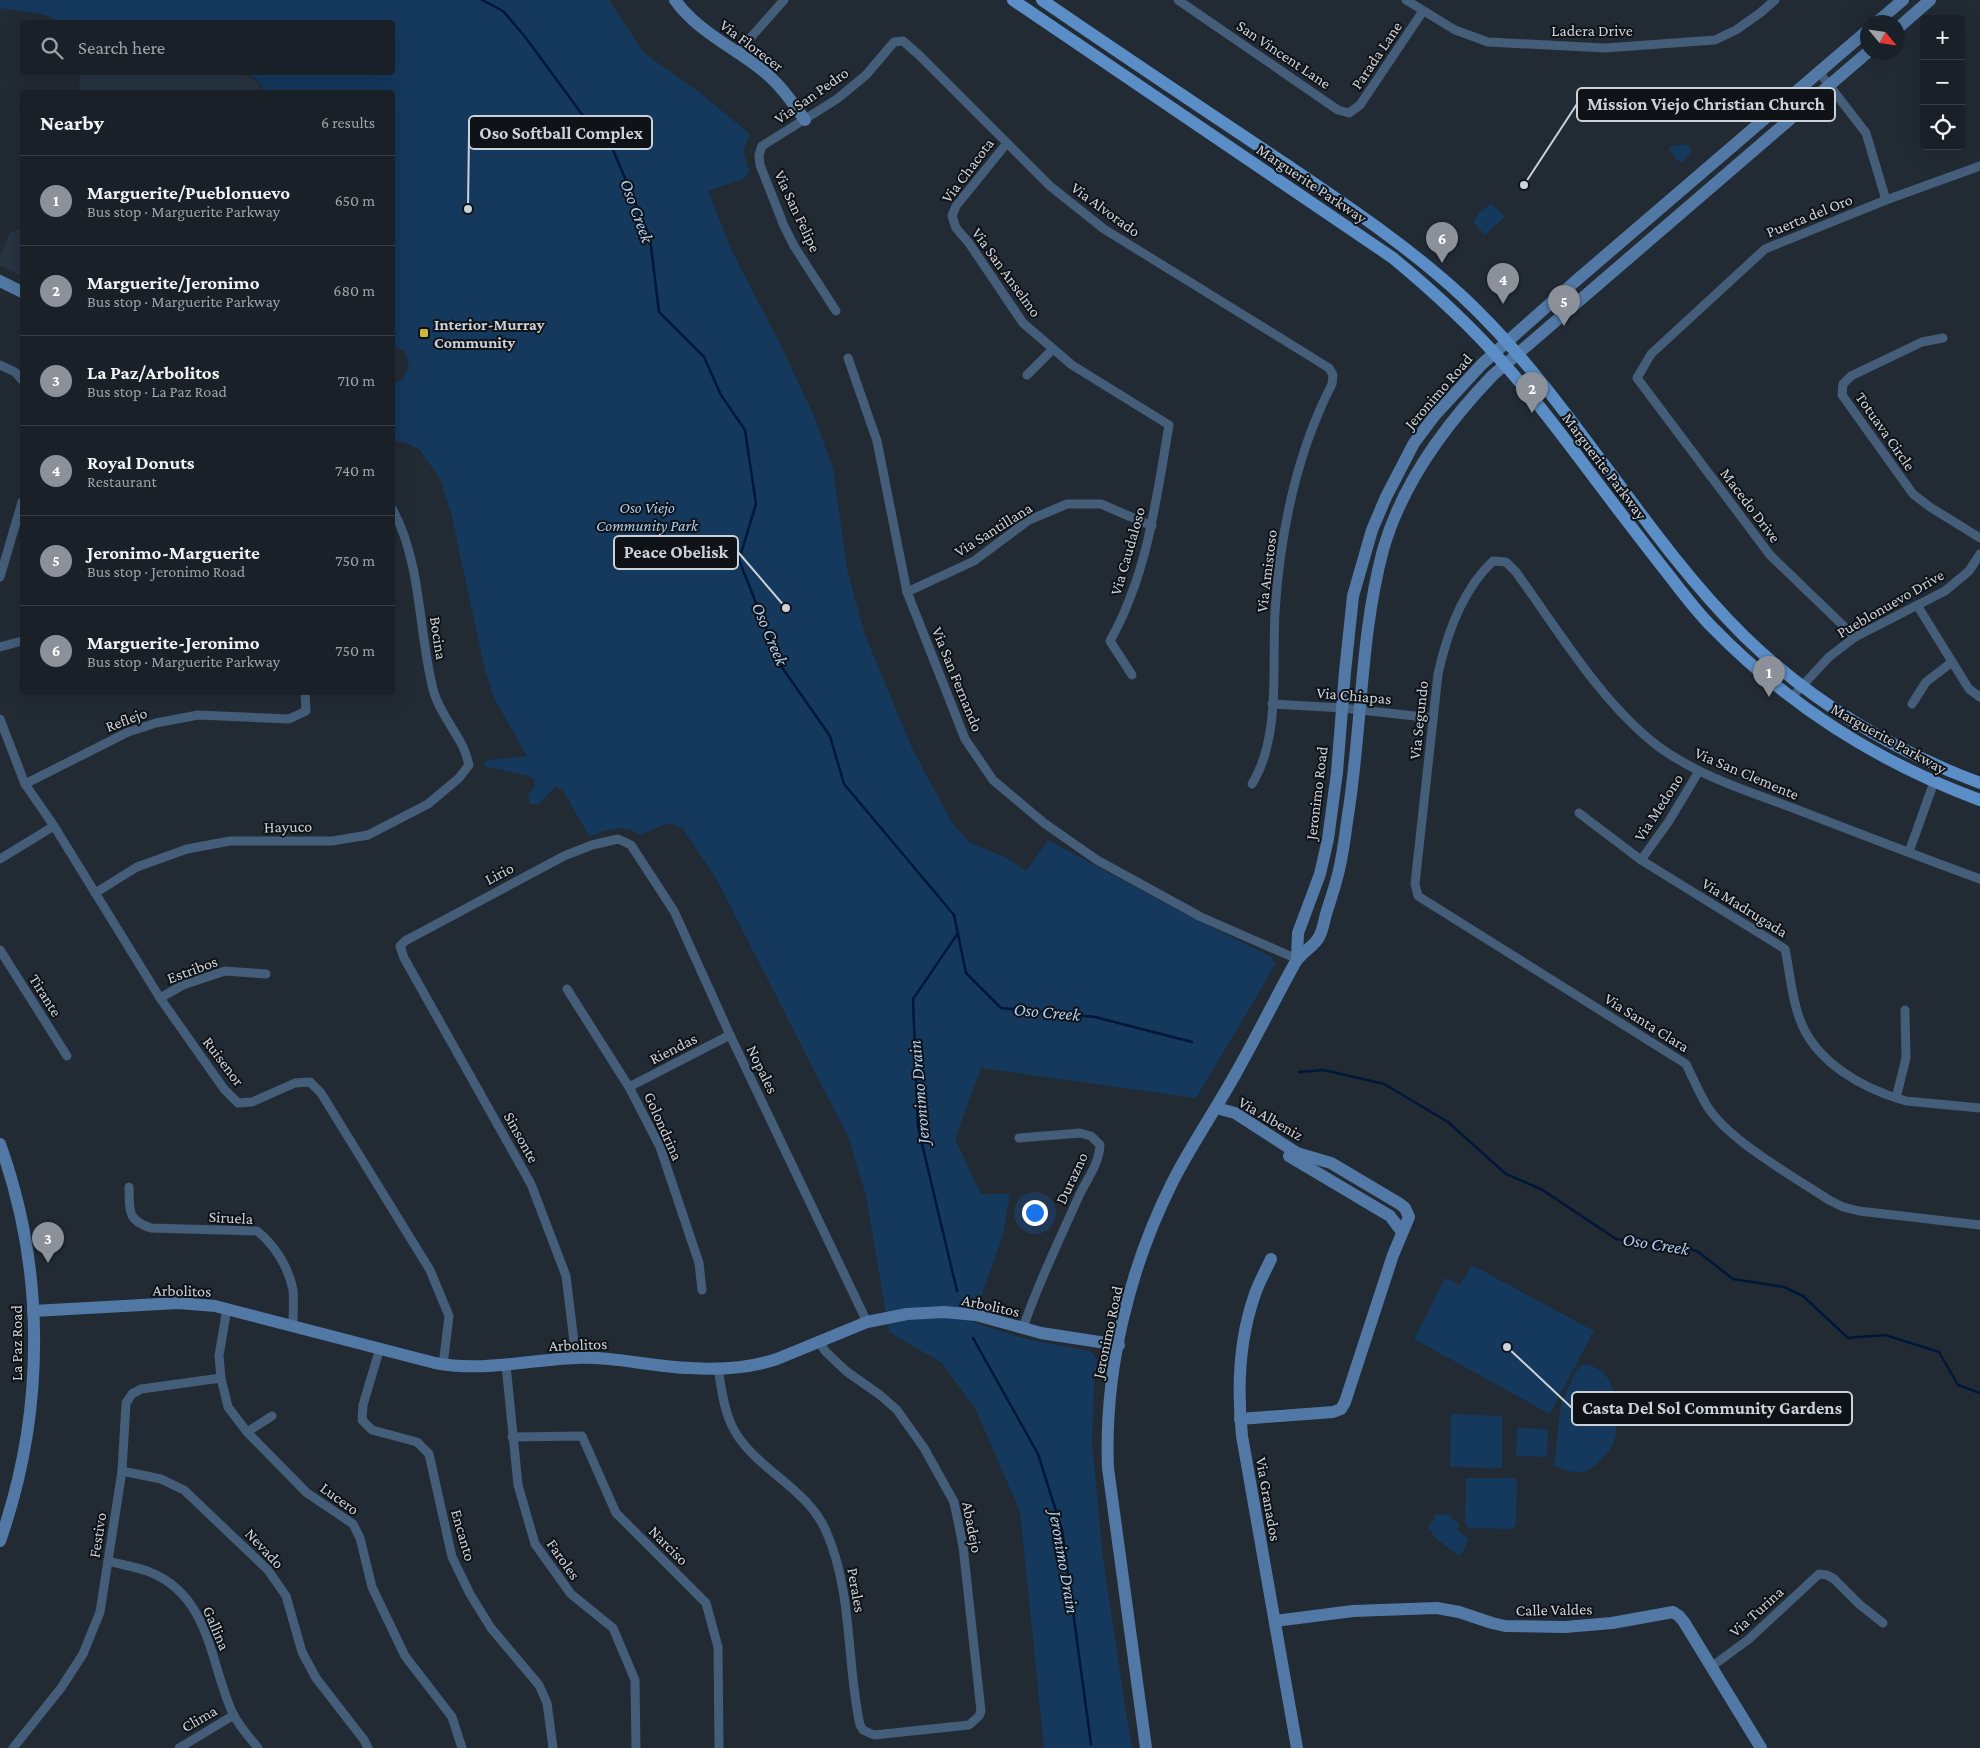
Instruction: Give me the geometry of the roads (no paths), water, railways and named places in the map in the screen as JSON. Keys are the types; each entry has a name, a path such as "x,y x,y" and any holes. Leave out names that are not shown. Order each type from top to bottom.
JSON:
{"main road":[{"name":"Via Florecer","path":"675,0 701,27 779,85 805,120"},
{"name":"Marguerite Parkway","path":"1013,0 1393,258 1453,312 1505,364 1642,541 1711,626 1762,674 1791,698 1842,733 1895,763 1934,782 1980,800"},
{"name":"Marguerite Parkway","path":"1042,0 1390,235 1464,298 1517,354 1702,589 1744,636 1773,663 1855,722 1900,748 1980,783"},
{"path":"1885,15 1903,0"},
{"path":"1905,22 1930,0"},
{"name":"Jeronimo Road","path":"1297,959 1298,933 1320,874 1328,839 1337,772 1353,596 1372,530 1386,497 1414,443 1465,380 1506,342 1860,37"},
{"name":"Jeronimo Road","path":"1146,1748 1108,1468 1107,1434 1118,1345 1140,1261 1160,1209 1174,1180 1269,1014 1297,959 1319,937 1339,872 1356,769 1360,710 1372,601 1384,548 1397,513 1408,489 1436,441 1462,407 1505,364 1860,59"},
{"path":"0,281 20,291"},
{"path":"1934,782 1940,767"},
{"name":"Via Albeniz","path":"1216,1108 1235,1113 1298,1153 1330,1163 1400,1204 1410,1217 1402,1232 1388,1270 1345,1402 1341,1408 1333,1412 1240,1418"},
{"name":"Via Albeniz","path":"1216,1108 1231,1120 1390,1216 1402,1232"},
{"name":"La Paz Road","path":"0,1144 22,1221 30,1267 34,1366 28,1424 17,1485 0,1541"},
{"path":"1361,1200 1369,1185"},
{"name":"Via Granados","path":"1271,1259 1255,1294 1242,1350 1240,1418 1297,1748"},
{"name":"Arbolitos","path":"33,1311 201,1304 227,1308 443,1365 482,1368 576,1358 617,1359 690,1368 747,1366 770,1361 867,1322 907,1314 944,1312 976,1315 1023,1328 1118,1345"},
{"name":"Calle Valdes","path":"1275,1621 1353,1611 1437,1608 1458,1612 1505,1626 1565,1627 1612,1624 1673,1612 1684,1622 1761,1748"}],"street":[{"path":"738,53 784,0"},
{"name":"San Vincent Lane","path":"1178,0 1338,110 1350,113"},
{"name":"Ladera Drive","path":"1406,0 1455,30 1488,42 1605,48 1715,40 1736,30 1760,14 1775,0"},
{"name":"Parada Lane","path":"1350,113 1360,105 1423,11"},
{"name":"Via Alvorado","path":"894,42 903,41 919,55 1050,186 1104,229 1329,368"},
{"name":"Via San Pedro","path":"762,146 837,99 866,75 894,42"},
{"path":"1819,72 1866,132 1886,200"},
{"name":"Via Chacota","path":"952,216 956,206 1007,142"},
{"name":"Via San Felipe","path":"762,146 759,155 760,165 784,226 804,262 836,311"},
{"name":"Puerta del Oro","path":"1637,378 1651,354 1765,249 1886,200 1980,166"},
{"name":"Via San Anselmo","path":"952,216 956,228 969,243 1023,324 1072,365 1168,424"},
{"name":"Totuava Circle","path":"1943,338 1922,342 1851,376 1843,384 1842,396 1913,494 1980,538"},
{"path":"1027,375 1053,349"},
{"name":"Via San Fernando","path":"848,358 877,441 908,592 965,739 993,780 1044,823 1097,860 1201,917 1297,959"},
{"path":"0,365 15,372 20,378"},
{"name":"Via Amistoso","path":"1252,784 1261,769 1271,725 1275,611 1291,497 1308,440 1332,384 1333,375 1329,368"},
{"name":"Macedo Drive","path":"1637,378 1770,555 1855,637"},
{"name":"Via Caudaloso","path":"1132,675 1110,641 1134,592 1152,526 1168,424"},
{"name":"Via Santillana","path":"908,592 974,561 1029,520 1067,504 1102,504 1152,526"},
{"path":"0,577 20,509"},
{"name":"Bocina","path":"395,515 401,525 413,563 425,654 433,692 464,748 469,765"},
{"name":"Pueblonuevo Drive","path":"1791,698 1829,657 1855,637 1945,591 1969,571 1980,554"},
{"name":"Via Segundo","path":"1418,896 1415,884 1438,674 1445,641 1456,615 1474,583 1493,561"},
{"name":"Via San Clemente","path":"1493,561 1506,562 1516,572 1598,686 1634,725 1658,746 1699,771 1980,879"},
{"path":"1917,605 1969,689 1980,697"},
{"path":"0,647 20,642"},
{"path":"1912,704 1926,682 1952,662"},
{"name":"Reflejo","path":"25,784 128,732 156,723 198,715 289,719 306,711 305,695"},
{"name":"Via Chiapas","path":"1272,704 1343,708 1433,718"},
{"name":"Ruisenor","path":"0,719 25,784 54,826 160,998 224,1089 238,1103 252,1102 295,1083 310,1082 321,1093 430,1270 449,1316 443,1365"},
{"name":"Hayuco","path":"95,892 137,867 187,850 230,841 332,841 368,835 428,804 459,778 469,765"},
{"name":"Via Medono","path":"1641,860 1669,821 1699,771"},
{"path":"1909,852 1934,782"},
{"name":"Via Madrugada","path":"1580,814 1641,860 1785,949 1792,996 1799,1019 1808,1036 1837,1068 1854,1080 1906,1101 1980,1108"},
{"path":"0,859 54,826"},
{"name":"Lirio","path":"400,946 405,941 564,856 592,845 618,839"},
{"name":"Nopales","path":"618,839 631,845 674,911 730,1035 867,1322"},
{"name":"Via Santa Clara","path":"1418,896 1686,1064 1708,1106 1720,1121 1739,1139 1828,1200 1843,1207 1859,1211 1980,1225"},
{"name":"Sinsonte","path":"400,946 404,958 531,1184 566,1276 576,1358"},
{"name":"Tirante","path":"0,950 67,1056"},
{"name":"Estribos","path":"160,998 183,985 225,971 266,974"},
{"name":"Golondrina","path":"567,988 629,1087 660,1147 699,1263 702,1290"},
{"path":"1896,1098 1906,1058 1905,1010"},
{"name":"Riendas","path":"629,1087 730,1035"},
{"name":"Durazno","path":"1020,1138 1080,1133 1091,1136 1100,1145 1099,1158 1085,1183 1039,1285 1023,1328"},
{"name":"Siruela","path":"129,1187 131,1214 137,1223 151,1228 257,1231 267,1239 281,1259 293,1290 293,1326"},
{"name":"Lucero","path":"227,1308 219,1356 221,1378 228,1407 248,1432 307,1493 353,1524 360,1538 372,1587 400,1647 452,1717 462,1748"},
{"name":"Abadejo","path":"818,1341 826,1352 846,1371 880,1395 897,1410 924,1448 954,1502 963,1546 981,1711"},
{"name":"Encanto","path":"380,1348 363,1405 362,1420 372,1430 417,1442 429,1454 452,1556 470,1594 491,1628 539,1685 547,1703 553,1748"},
{"name":"Faroles","path":"506,1365 518,1485 535,1544 571,1594 614,1628 635,1680 636,1748"},
{"name":"Perales","path":"718,1368 723,1400 731,1424 744,1444 810,1505 826,1530 837,1562 844,1596 857,1711 863,1730 874,1735 964,1726 973,1722 981,1711"},
{"name":"Festivo","path":"13,1748 61,1688 83,1654 100,1612 122,1471 126,1403 132,1394 140,1389 221,1378"},
{"path":"248,1432 272,1416"},
{"name":"Narciso","path":"512,1437 582,1436 616,1513 706,1603 718,1647 719,1748"},
{"name":"Nevado","path":"122,1471 161,1479 184,1490 268,1570 286,1596 302,1652 316,1678 364,1740 368,1748"},
{"name":"Gallina","path":"108,1561 153,1573 174,1587 192,1606 205,1630 234,1715 258,1748"},
{"name":"Via Turina","path":"1711,1667 1749,1639 1820,1574 1834,1579 1859,1604 1883,1623"},
{"name":"Clima","path":"179,1748 234,1715"}],"waterway":[{"name":"Oso Creek","path":"482,0 503,11 526,38 592,128 609,140 650,238 659,312 704,357 721,395 745,430 756,504 739,560 781,666 830,736 844,784 954,915 966,973 1001,1008 1095,1017 1192,1042"},
{"name":"Jeronimo Drain","path":"957,1291 918,1127 913,999 958,933"},
{"name":"Oso Creek","path":"1299,1072 1324,1070 1384,1084 1448,1122 1506,1174 1541,1189 1616,1239 1669,1245 1697,1251 1733,1279 1784,1287 1803,1296 1848,1338 1885,1335 1939,1352 1958,1385 1980,1393"},
{"name":"Jeronimo Drain","path":"973,1338 1038,1454 1062,1530 1091,1744"}],"place":[{"name":"Mission Viejo Christian Church","path":"1524,185"},
{"name":"Oso Softball Complex","path":"468,209"},
{"name":"Marguerite-Jeronimo","path":"1442,263"},
{"name":"Royal Donuts","path":"1503,304"},
{"name":"Jeronimo-Marguerite","path":"1564,326"},
{"name":"Interior-Murray Community","path":"424,333"},
{"name":"Marguerite/Jeronimo","path":"1532,413"},
{"name":"Peace Obelisk","path":"786,608"},
{"name":"Marguerite/Pueblonuevo","path":"1769,697"},
{"name":"La Paz/Arbolitos","path":"48,1263"},
{"name":"Casta Del Sol Community Gardens","path":"1507,1347"}],"park label":[{"name":"Oso Viejo Community Park","path":"647,516"}]}
